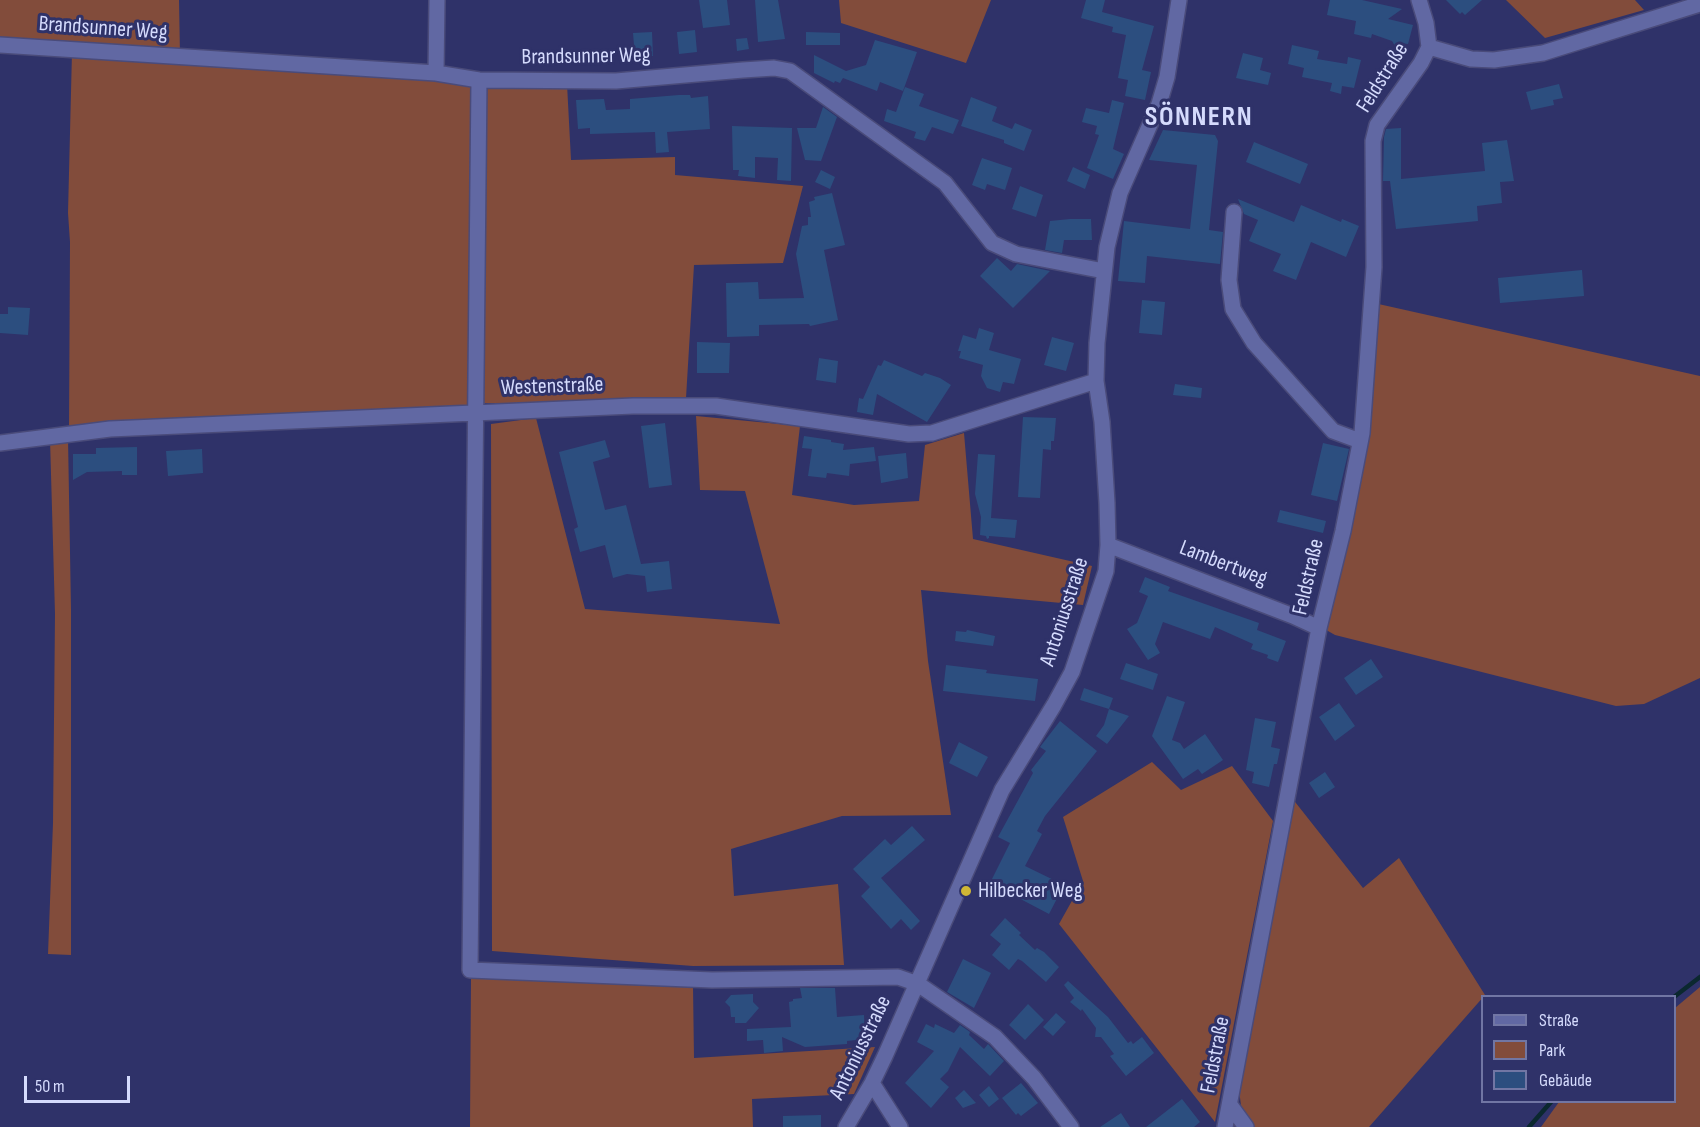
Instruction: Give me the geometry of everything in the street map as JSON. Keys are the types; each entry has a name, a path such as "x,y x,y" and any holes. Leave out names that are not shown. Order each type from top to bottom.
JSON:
{"street":[{"path":"436,73 437,0"},
{"name":"Antoniusstraße","path":"846,1127 872,1083 918,984 967,866 1002,790 1072,672 1106,571 1108,544 1102,422 1096,381 1104,271 1119,193 1159,104 1167,77 1179,0"},
{"path":"1419,0 1426,23 1429,47 1471,58 1494,60 1543,54 1700,4"},
{"name":"Brandsunner Weg","path":"0,45 436,73 479,80 616,81 774,68 790,71 945,183 992,243 1016,254 1104,271"},
{"name":"Feldstraße","path":"1225,1127 1319,628 1343,531 1360,441 1374,267 1373,141 1377,125 1421,63 1429,47"},
{"path":"479,80 470,970 712,980 898,977 918,984 995,1037 1034,1078 1071,1127"},
{"path":"1234,212 1228,280 1233,309 1254,343 1333,431 1360,441"},
{"name":"Westenstraße","path":"0,443 110,429 617,406 716,406 909,434 932,433 1096,381"},
{"name":"Lambertweg","path":"1108,544 1319,628"},
{"path":"872,1083 900,1127"},
{"path":"1230,1105 1246,1127"}],"green space":[{"path":"0,0 179,0 180,55 0,44"},
{"path":"839,0 991,0 966,63 841,23"},
{"path":"1506,0 1635,0 1644,10 1545,38"},
{"path":"72,52 434,76 471,84 476,94 473,410 69,431 70,242 68,213"},
{"path":"496,83 567,84 571,160 675,157 675,175 803,186 783,263 694,265 686,398 532,404 483,403 483,94 487,88"},
{"path":"1374,303 1700,376 1700,678 1644,704 1616,706 1335,635 1321,627 1345,531"},
{"path":"696,416 800,426 792,495 854,505 919,501 925,445 964,433 973,539 1092,566 1083,605 921,590 928,661 951,815 842,816 731,849 734,896 838,884 844,965 693,966 492,951 491,424 536,418 585,609 780,624 745,491 700,490"},
{"path":"68,438 71,609 71,955 48,954 53,823 55,614 50,439"},
{"path":"1152,762 1181,790 1232,766 1273,821 1215,1122 1059,924 1083,881 1063,817"},
{"path":"1292,798 1363,888 1399,858 1485,995 1481,995 1481,1000 1369,1127 1253,1127 1242,1113 1239,1090"},
{"path":"471,977 693,986 694,1058 875,1047 854,1094 752,1099 753,1127 470,1127"},
{"path":"1700,987 1700,1127 1541,1127 1558,1103 1676,1103 1676,1007"}],"building":[{"path":"699,0 727,0 730,25 703,28"},
{"path":"755,0 778,0 785,39 758,42"},
{"path":"1086,0 1105,0 1102,12 1154,26 1142,70 1151,72 1145,100 1125,96 1128,80 1118,78 1126,35 1112,32 1113,27 1081,18"},
{"path":"1330,0 1362,0 1402,9 1388,19 1413,25 1408,44 1400,43 1395,46 1392,41 1372,34 1371,38 1354,34 1356,21 1327,15"},
{"path":"1446,0 1482,0 1465,15 1462,12 1460,14"},
{"path":"695,30 697,52 679,54 677,32"},
{"path":"652,32 653,56 635,57 633,33"},
{"path":"806,32 840,33 840,45 806,45"},
{"path":"747,38 749,49 737,51 736,39"},
{"path":"875,40 917,52 903,91 880,82 877,91 843,78 840,83 835,81 834,83 814,73 814,55 846,71 866,65"},
{"path":"1292,45 1319,51 1317,59 1347,64 1348,57 1361,60 1354,88 1342,86 1341,94 1330,91 1332,83 1302,77 1304,68 1288,64"},
{"path":"1243,53 1263,58 1260,70 1271,73 1268,85 1236,78"},
{"path":"1559,84 1563,98 1553,100 1554,105 1531,110 1526,92"},
{"path":"905,87 924,94 919,106 959,120 953,134 932,127 925,141 914,138 916,132 884,121 887,109 896,112"},
{"path":"690,95 691,98 708,96 710,129 667,132 669,152 656,153 655,132 590,134 590,128 578,129 576,100 604,99 606,110 630,109 630,99"},
{"path":"971,97 997,107 992,121 1012,129 1015,123 1032,130 1024,151 1004,143 1004,140 961,126"},
{"path":"1112,100 1124,103 1113,149 1124,154 1113,179 1087,168 1099,135 1095,134 1097,126 1082,122 1086,108 1109,113"},
{"path":"823,107 837,117 821,161 805,160 797,128 816,128"},
{"path":"732,126 792,128 791,181 777,180 778,158 755,157 755,178 738,176 739,170 733,170"},
{"path":"1401,128 1401,179 1485,171 1482,143 1507,140 1514,181 1500,182 1502,203 1477,206 1478,221 1396,229 1390,181 1383,181 1384,137 1386,129"},
{"path":"1163,130 1215,135 1218,141 1209,230 1223,232 1220,264 1147,256 1145,283 1118,281 1124,221 1190,229 1197,165 1149,160"},
{"path":"1254,142 1308,164 1300,184 1246,162"},
{"path":"982,158 1012,168 1005,190 987,184 985,190 972,185"},
{"path":"1073,167 1090,175 1085,189 1067,181"},
{"path":"821,170 835,177 830,189 815,182"},
{"path":"1020,186 1043,195 1036,217 1012,209"},
{"path":"832,193 845,245 824,250 838,320 810,326 809,324 759,325 759,336 727,337 726,283 758,282 759,299 804,298 796,254 802,226 808,225 808,217 811,217 809,202 815,200 814,197"},
{"path":"1238,199 1294,222 1301,205 1341,222 1342,219 1359,226 1346,257 1311,242 1296,280 1273,271 1281,254 1249,241 1258,220 1244,214"},
{"path":"1091,219 1092,240 1064,240 1062,253 1045,250 1050,221"},
{"path":"997,258 1011,271 1017,264 1050,271 1013,308 980,276"},
{"path":"1582,270 1584,296 1500,303 1498,278"},
{"path":"1142,300 1165,302 1162,335 1139,333"},
{"path":"8,307 30,308 28,335 0,333 0,314 8,314"},
{"path":"979,328 994,333 989,350 1021,359 1014,384 1003,382 1000,392 987,388 981,376 983,365 959,358 961,351 958,351 963,335 976,339"},
{"path":"1052,337 1074,343 1066,371 1044,365"},
{"path":"697,342 730,343 729,373 697,373"},
{"path":"819,358 838,361 836,383 816,380"},
{"path":"884,360 922,376 925,373 940,378 951,385 927,422 877,394 873,415 857,412 859,398 863,399 878,365 881,366"},
{"path":"1175,384 1202,388 1201,398 1173,395"},
{"path":"1023,417 1056,418 1051,450 1043,449 1040,498 1018,497"},
{"path":"665,423 672,485 649,488 641,426"},
{"path":"804,436 844,444 843,450 874,447 876,461 850,464 849,476 827,473 826,478 808,476 812,449 802,448"},
{"path":"605,440 610,457 593,462 605,510 626,505 641,564 669,561 672,589 647,592 645,576 627,574 613,578 605,545 580,552 574,529 578,527 559,452"},
{"path":"1323,443 1349,449 1337,501 1311,495"},
{"path":"137,447 137,475 122,475 122,471 87,472 73,480 73,454 96,454 96,448"},
{"path":"202,449 203,473 168,476 166,451"},
{"path":"906,453 908,478 881,483 878,456"},
{"path":"978,454 995,455 991,518 1017,520 1015,538 989,536 987,539 986,536 980,535 981,517 975,494"},
{"path":"1280,510 1326,521 1323,533 1277,522"},
{"path":"1145,577 1170,587 1168,591 1259,623 1257,630 1286,641 1278,662 1267,658 1268,655 1251,649 1253,644 1215,627 1210,639 1163,622 1155,644 1160,653 1148,660 1127,629 1137,623 1148,596 1139,592"},
{"path":"967,630 995,636 993,646 955,641 956,631 966,632"},
{"path":"1371,659 1383,677 1356,695 1344,678"},
{"path":"1126,663 1158,674 1153,690 1120,679"},
{"path":"946,665 987,670 986,673 1038,679 1035,701 943,691"},
{"path":"1084,688 1113,698 1109,709 1080,700"},
{"path":"1167,696 1185,702 1172,740 1180,743 1184,749 1205,734 1223,760 1202,774 1198,769 1183,779 1152,736"},
{"path":"1339,703 1355,726 1335,741 1319,717"},
{"path":"1109,709 1129,716 1107,744 1096,736 1104,725"},
{"path":"1255,718 1276,722 1271,747 1280,749 1269,787 1252,783 1254,772 1246,770"},
{"path":"1060,721 1097,751 1045,816 1037,831 1042,834 1025,866 1064,885 1049,914 990,883 1010,843 998,837 1033,773 1031,770 1046,751 1040,747"},
{"path":"959,742 988,757 977,777 949,763"},
{"path":"1325,772 1335,787 1319,798 1309,783"},
{"path":"912,826 925,840 881,878 920,921 911,930 901,919 891,929 861,896 870,887 853,869 885,839 891,845"},
{"path":"1005,918 1035,950 1037,948 1044,952 1059,967 1046,982 1018,959 1009,970 992,955 1001,944 990,935"},
{"path":"963,959 991,973 974,1008 947,992"},
{"path":"1068,981 1108,1017 1128,1043 1131,1041 1133,1044 1142,1037 1154,1053 1126,1076 1110,1056 1114,1054 1101,1037 1095,1037 1096,1028 1082,1009 1081,1011 1070,1002 1074,998 1064,985"},
{"path":"800,988 835,988 837,1017 864,1015 865,1039 847,1041 847,1044 805,1047 782,1037 783,1051 764,1053 763,1040 747,1041 747,1029 791,1027 789,1002 802,998"},
{"path":"753,994 753,1002 759,1008 746,1023 735,1023 735,1017 731,1017 730,1007 725,1002 731,995"},
{"path":"1028,1004 1044,1020 1025,1040 1009,1025"},
{"path":"1056,1013 1066,1022 1053,1036 1043,1027"},
{"path":"926,1024 934,1028 935,1024 954,1033 960,1025 970,1032 969,1035 984,1049 988,1044 1004,1061 990,1076 960,1047 948,1071 940,1079 949,1087 931,1108 905,1083 934,1051 917,1042"},
{"path":"1021,1083 1038,1103 1021,1116 1018,1113 1016,1115 1002,1098"},
{"path":"989,1086 999,1099 989,1107 979,1095"},
{"path":"964,1090 976,1103 963,1108 955,1098"},
{"path":"1182,1099 1200,1122 1194,1127 1146,1127"},
{"path":"1121,1113 1130,1127 1100,1127"},
{"path":"821,1115 821,1127 783,1127 783,1116"}],"waterway":[{"path":"1676,995 1700,977"},
{"path":"1529,1127 1550,1103"}],"place":[{"name":"Hilbecker Weg","path":"966,891"}],"district":[{"name":"SÖNNERN","path":"1199,118"}]}
